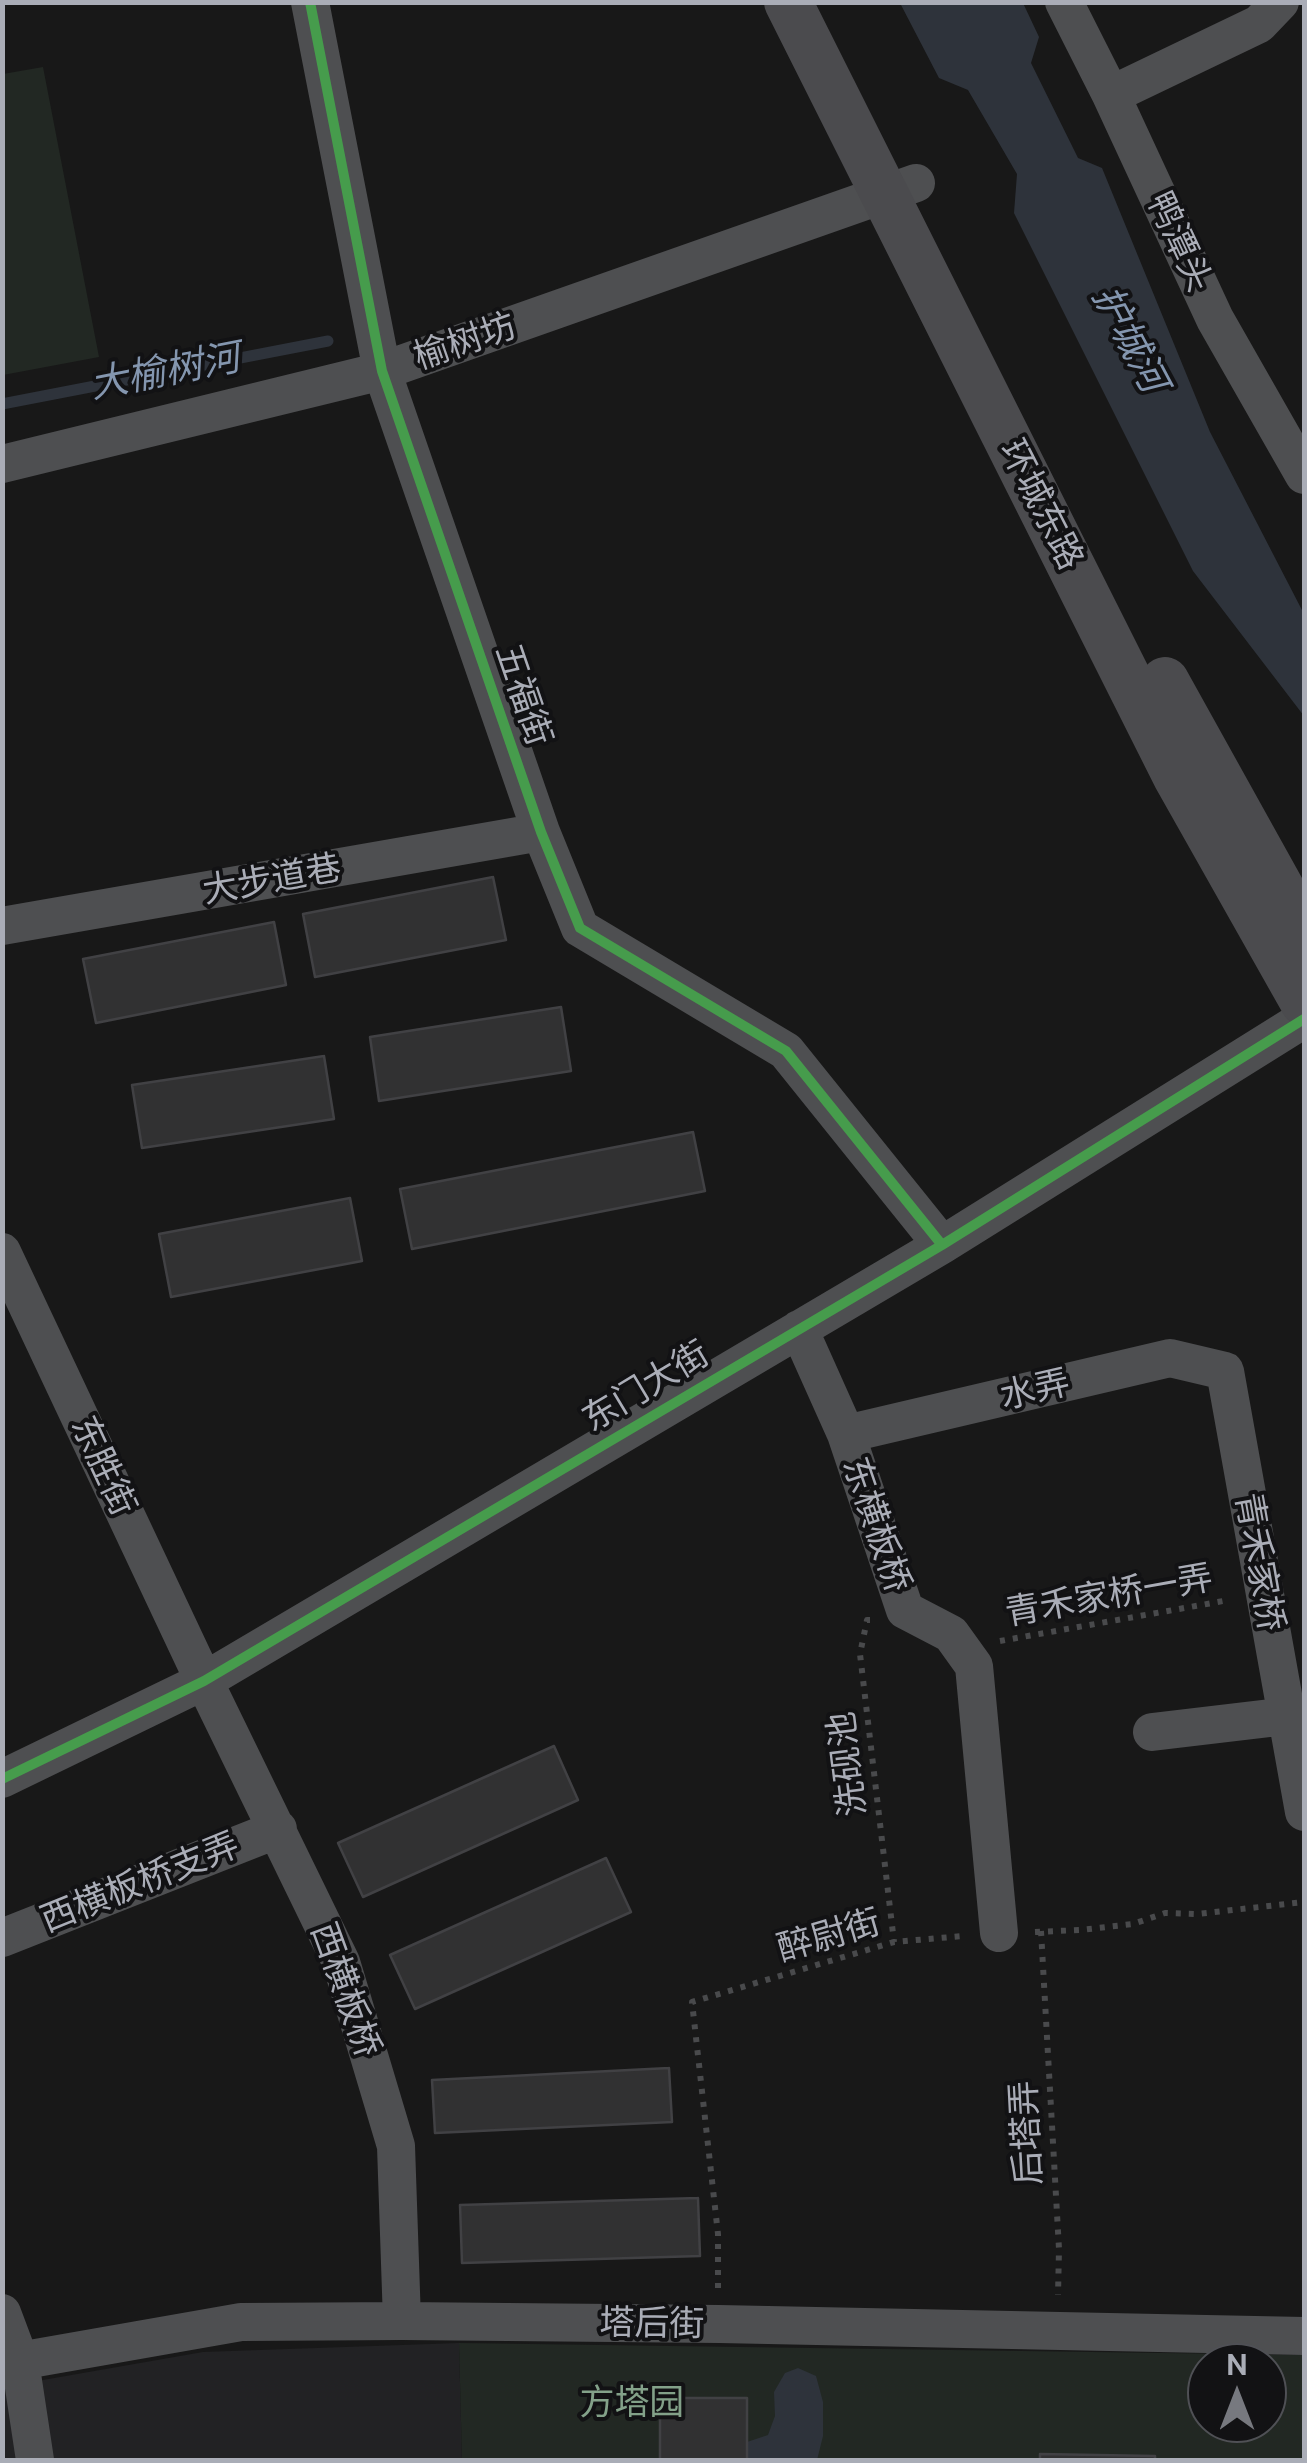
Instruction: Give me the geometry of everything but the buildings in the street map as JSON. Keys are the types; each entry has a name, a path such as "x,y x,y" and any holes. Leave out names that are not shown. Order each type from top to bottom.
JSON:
{"main road":[{"name":"环城东路","path":"788,2 901,189 1180,710 1304,931"},
{"name":"环城东路","path":"820,2 901,189 1178,776 1304,1002"}],"street":[{"name":"五福街","path":"310,2 382,372 541,832 580,928 786,1051 942,1245"},
{"name":"鸭潭头","path":"1064,2 1112,95 1215,319 1304,475"},
{"path":"1112,95 1259,24 1280,2"},
{"name":"榆树坊","path":"2,464 382,372 901,189"},
{"name":"大步道巷","path":"2,926 541,832"},
{"name":"东门大街","path":"2,1778 204,1681 942,1245 1304,1019"},
{"name":"东胜街","path":"2,1252 204,1681"},
{"name":"东横板桥","path":"799,1329 846,1434 904,1610 952,1634 961,1648"},
{"name":"水弄","path":"846,1434 1170,1358 1225,1371"},
{"name":"青禾家桥","path":"1225,1371 1265,1593 1296,1714 1304,1812"},
{"path":"961,1648 974,1666 999,1934"},
{"name":"西横板桥","path":"204,1681 341,1962 396,2146 402,2321"},
{"path":"1152,1732 1296,1714"},
{"name":"西横板桥支弄","path":"2,1938 278,1828"},
{"path":"2,2313 36,2460"},
{"name":"塔后街","path":"11,2363 241,2322 719,2324 1304,2336"}],"shaded area":[{"path":"459,2343 462,2460 3,2460 3,2387 203,2352"}],"green space":[{"path":"43,67 99,357 3,375 3,74"},
{"name":"方塔园","path":"459,2343 1187,2353 1187,2443 1287,2443 1287,2355 1304,2355 1304,2460 462,2460"}],"water":[{"name":"护城河","path":"900,3 1023,3 1039,37 1031,63 1078,158 1102,168 1210,432 1304,614 1304,716 1193,571 1014,213 1017,174 968,90 939,78"},
{"path":"798,2368 816,2376 823,2402 823,2436 817,2460 747,2460 747,2442 768,2435 775,2416 774,2392 785,2373"}],"waterway":[{"name":"大榆树河","path":"2,404 328,341"}],"cycle path":[{"path":"310,2 382,371 541,832 580,928 786,1051 942,1245"},
{"path":"2,1779 204,1681 942,1245 1304,1019"}]}
